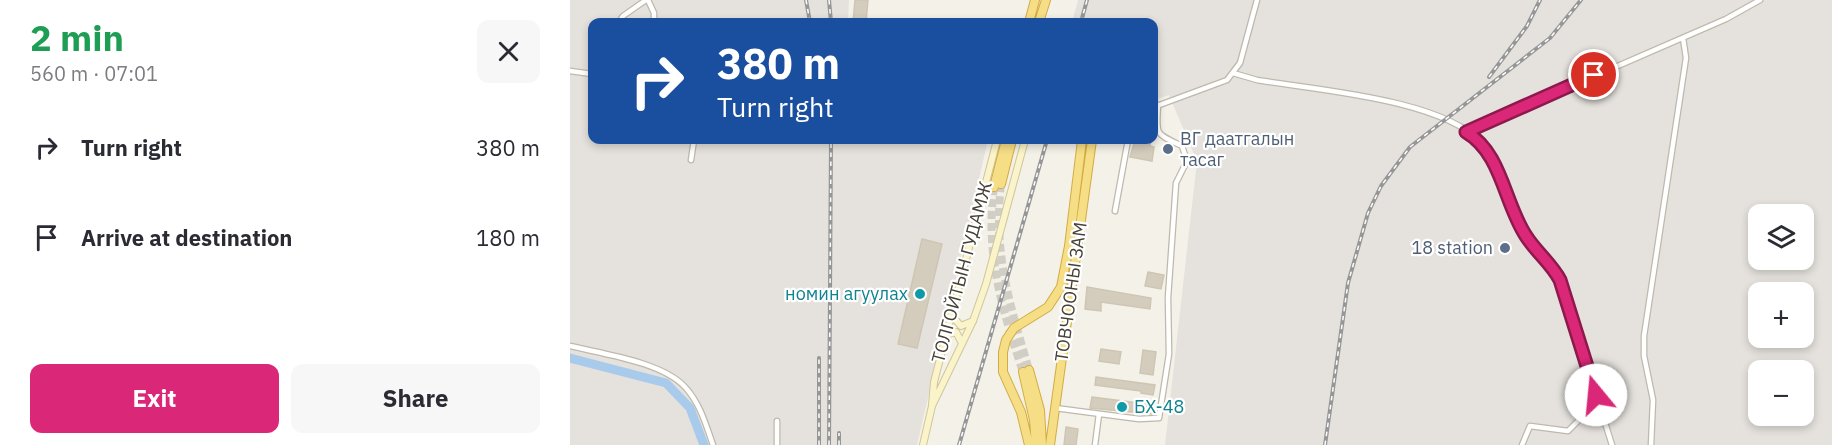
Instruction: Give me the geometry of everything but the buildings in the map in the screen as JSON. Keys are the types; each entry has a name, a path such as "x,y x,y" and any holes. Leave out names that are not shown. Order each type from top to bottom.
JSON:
{"highway":[{"path":"1030,18 1035,0"},
{"path":"1040,18 1046,0"},
{"path":"1005,144 998,186 1011,144"},
{"name":"ТОВЧООНЫ ЗАМ","path":"1029,445 1021,412 1003,372 1003,352 1006,340 1014,328 1048,307 1061,287 1069,246 1082,144"},
{"name":"ТОВЧООНЫ ЗАМ","path":"1050,445 1091,144"},
{"path":"1036,445 1026,371 1040,410 1042,445"}],"main road":[{"name":"ТОЛГОЙТЫН ГУДАМЖ","path":"932,406 932,388 996,144"},
{"name":"ТОЛГОЙТЫН ГУДАМЖ","path":"922,445 932,406 973,321 1006,213 1024,144"},
{"path":"951,314 958,325 973,321"},
{"path":"945,335 956,332 962,344"}],"street":[{"path":"622,18 646,0 654,13 654,18"},
{"path":"1158,105 1227,80 1240,63 1257,0"},
{"path":"1466,132 1726,20 1760,0"},
{"path":"1651,445 1653,400 1644,356 1644,336 1686,58 1683,38"},
{"path":"570,71 588,73"},
{"path":"1233,73 1257,80 1416,106 1476,137 1489,152 1516,219 1527,238 1553,268 1560,280 1612,445"},
{"path":"1055,408 1156,420 1159,418 1164,400 1169,354 1168,298 1176,183 1187,160 1182,146 1161,138 1158,133"},
{"path":"691,160 693,144"},
{"path":"1115,211 1127,144"},
{"path":"570,346 672,375 686,388 698,405 713,445"},
{"path":"1522,445 1530,426 1568,431 1579,420 1596,395"},
{"path":"1095,445 1099,414"},
{"path":"777,421 777,445"}],"shaded area":[{"path":"570,0 849,0 848,18 588,18 588,144 987,144 917,445 570,445"},
{"path":"1078,0 1832,0 1832,445 1165,445 1197,161 1169,95 1158,99 1158,18 1073,18"}],"waterway":[{"path":"570,358 666,383 690,408 704,445"}],"tunnel":[{"path":"1001,184 999,210 1001,257 1010,301 1029,370"},
{"path":"994,187 992,236 997,281 1023,372"}],"railway":[{"path":"806,0 809,18"},
{"path":"829,0 831,18"},
{"path":"1082,18 1087,0"},
{"path":"1489,77 1527,26 1540,0"},
{"path":"1325,445 1348,283 1368,213 1381,186 1410,147 1550,38 1581,0"},
{"path":"829,445 831,144"},
{"path":"959,445 1046,144"},
{"path":"819,358 819,445"},
{"path":"839,433 839,445"}],"place":[{"name":"ВГ даатгалын тасаг","path":"1168,149"},
{"name":"18 station","path":"1505,248"},
{"name":"номин агуулах","path":"920,294"},
{"name":"БХ-48","path":"1122,407"}],"route":[{"path":"1594,75 1466,132 1476,137 1489,152 1516,219 1527,238 1544,256 1560,280 1596,395"}]}
